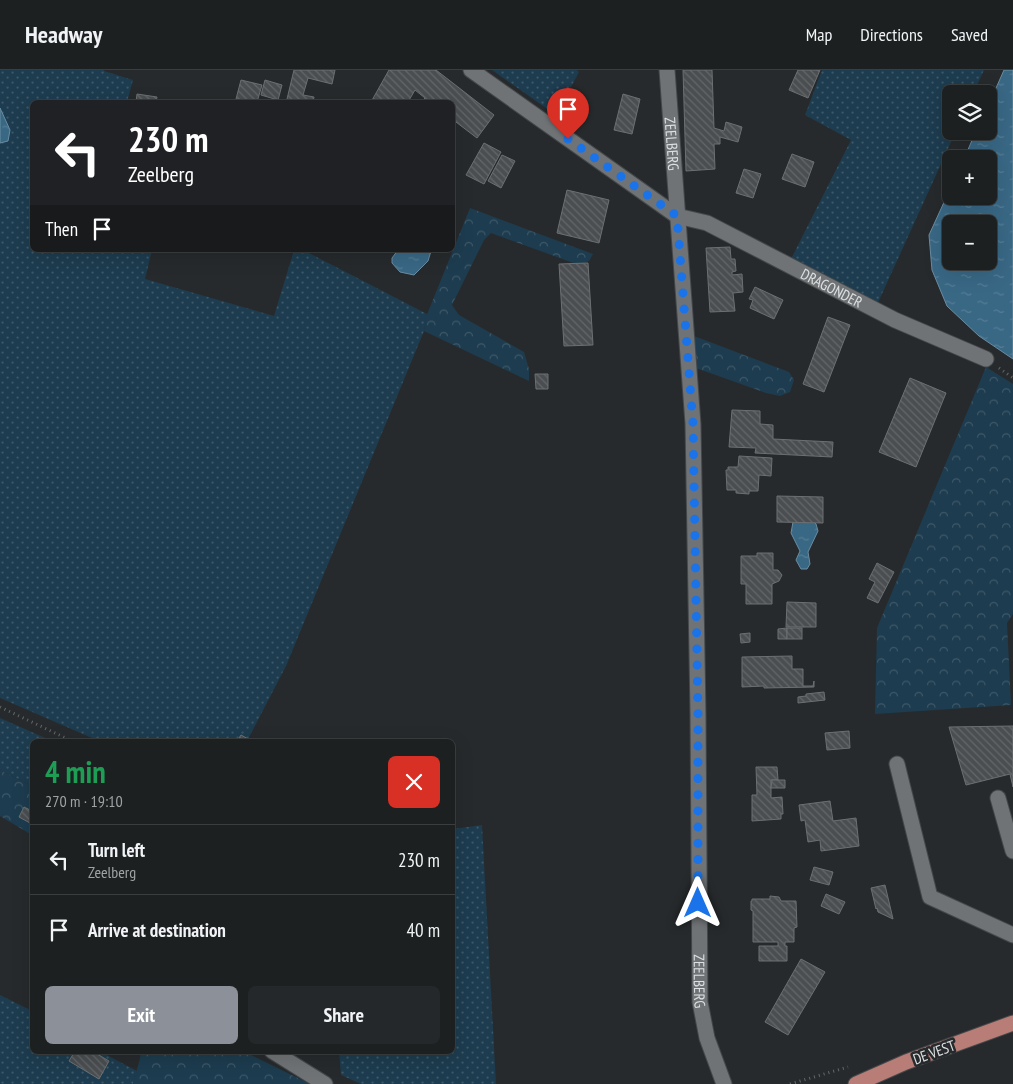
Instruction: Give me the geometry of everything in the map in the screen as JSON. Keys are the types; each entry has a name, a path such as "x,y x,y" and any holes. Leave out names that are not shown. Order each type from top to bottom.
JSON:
{"main road":[{"name":"DE VEST","path":"856,1084 906,1062 1013,1023"}],"street":[{"path":"471,70 677,216"},
{"name":"ZEELBERG","path":"667,70 693,424 700,1002 707,1038 724,1084"},
{"name":"DRAGONDER","path":"677,216 707,223 895,320 986,359"},
{"path":"897,764 930,897 1013,935"},
{"path":"998,798 1013,851"},
{"path":"277,1054 325,1084"}],"path":[{"path":"0,707 68,739"}],"green space":[{"path":"0,70 104,70 133,80 128,100 30,100 30,252 152,252 145,279 274,316 293,252 307,252 427,314 424,331 286,666 248,739 94,739 0,698 0,143 8,141 10,130 0,108"},
{"path":"492,70 577,70 579,72 556,115"},
{"path":"822,70 984,70 977,85 942,85 942,140 952,140 947,150 942,150 942,162 876,307 790,261 851,140 805,115"},
{"path":"470,208 593,254 589,261 579,265 491,233 484,240 452,305 459,315 524,352 529,369 529,381 424,331 426,317 452,252 455,252 455,245"},
{"path":"694,336 789,372 794,380 790,392 780,396 766,393 696,368"},
{"path":"986,367 1013,384 1013,614 1007,623 1011,705 875,714 877,628"},
{"path":"0,718 47,739 30,739 30,785 0,770"},
{"path":"0,770 30,785 30,834 0,816"},
{"path":"482,825 496,1084 361,1084 341,1075 339,1054 455,1054 455,829"},
{"path":"0,995 30,1010 30,1054 105,1054 137,1071 133,1084 0,1084"},
{"path":"141,1054 249,1054 310,1084 133,1084"}],"water":[{"path":"1004,70 1013,70 1013,359 979,336 947,306 932,270 929,235 943,205 997,205 997,150 968,150 972,140 997,140 997,86"},
{"path":"0,108 10,130 8,141 0,143"},
{"path":"396,252 431,252 428,261 414,275 400,272 392,263 392,258"},
{"path":"809,516 816,524 818,531 808,552 810,564 807,569 801,569 796,560 800,551 791,533 793,522"}],"building":[{"path":"294,70 335,70 332,84 308,78 303,95 314,97 313,100 287,99"},
{"path":"389,70 436,70 494,115 477,138 455,121 455,100 423,100 425,98 415,90 409,100 372,100"},
{"path":"683,70 712,70 714,128 724,131 726,122 742,127 738,142 720,137 720,144 714,144 715,169 686,171"},
{"path":"798,70 820,70 808,98 789,90"},
{"path":"241,80 262,85 258,100 236,99"},
{"path":"265,80 282,85 278,100 261,95"},
{"path":"137,94 157,97 156,100 136,100"},
{"path":"623,94 640,99 632,134 614,130"},
{"path":"484,143 501,152 484,184 466,175"},
{"path":"792,154 814,162 805,187 782,179"},
{"path":"502,155 515,161 501,188 488,181"},
{"path":"744,169 761,174 753,198 736,193"},
{"path":"567,190 609,200 599,243 557,233"},
{"path":"730,247 731,259 735,259 736,271 732,272 732,275 742,274 743,292 733,293 735,311 710,312 706,248"},
{"path":"588,263 593,345 564,346 559,264"},
{"path":"755,287 783,300 774,319 750,308 753,300 749,299"},
{"path":"828,317 850,325 824,392 803,384"},
{"path":"535,374 548,374 548,389 536,389"},
{"path":"910,378 946,393 916,467 879,452"},
{"path":"732,410 760,411 760,424 773,425 773,439 833,442 832,457 755,453 756,448 729,447"},
{"path":"739,456 772,458 771,476 759,475 758,491 749,491 749,494 736,493 736,490 727,490 726,470 728,470 728,467 738,467"},
{"path":"777,496 823,497 823,523 777,522"},
{"path":"757,553 773,553 773,570 778,570 782,575 779,581 772,584 772,604 746,604 746,584 741,584 741,556 757,556"},
{"path":"877,563 894,572 878,603 867,598 875,582 869,579"},
{"path":"787,602 816,603 816,627 786,627"},
{"path":"787,628 787,639 778,639 778,629"},
{"path":"787,628 802,628 802,639 787,639"},
{"path":"750,633 750,642 741,643 740,634"},
{"path":"792,656 792,669 803,669 803,686 813,686 814,681 814,687 742,687 742,657"},
{"path":"824,692 825,700 798,703 798,697"},
{"path":"1013,726 1013,787 1010,774 966,785 949,727"},
{"path":"849,731 850,748 827,750 825,733"},
{"path":"241,735 248,739 238,739"},
{"path":"756,767 777,767 778,780 771,780 771,798 782,797 783,814 781,814 781,819 752,821 752,795 757,795"},
{"path":"772,780 785,780 785,788 771,788"},
{"path":"830,801 833,821 856,818 859,846 821,851 820,840 808,842 805,820 801,821 799,805"},
{"path":"24,807 30,810 30,823 19,817"},
{"path":"814,867 833,872 829,885 810,880"},
{"path":"885,885 893,919 878,912 871,888"},
{"path":"826,894 845,902 839,914 821,906"},
{"path":"770,896 779,897 781,901 796,901 797,927 794,928 794,942 785,942 785,946 787,946 787,961 759,961 759,946 778,946 778,942 753,942 753,911 751,910 751,901 752,899 770,899"},
{"path":"801,959 825,972 788,1035 765,1022"},
{"path":"73,1054 97,1054 109,1061 99,1079 69,1061"}],"route":[{"path":"568,139 677,216 693,424 698,714 698,903"}]}
